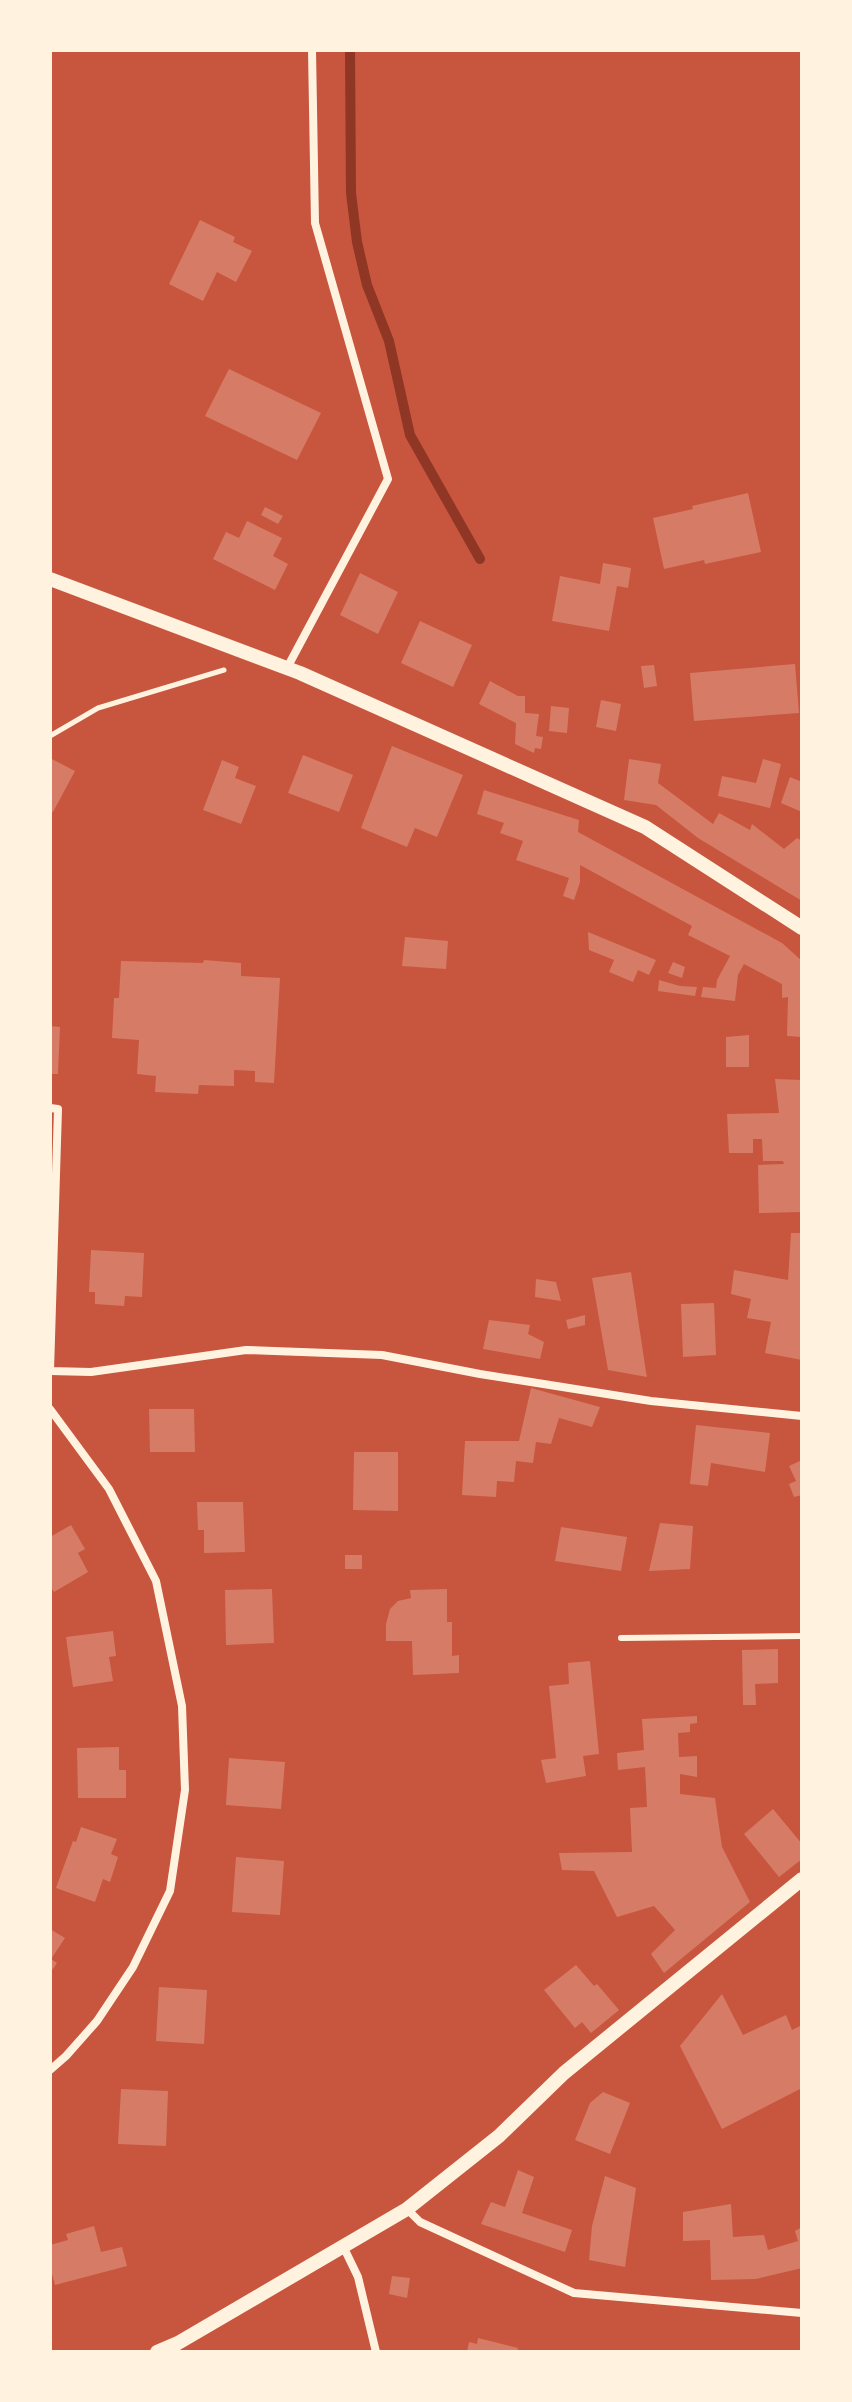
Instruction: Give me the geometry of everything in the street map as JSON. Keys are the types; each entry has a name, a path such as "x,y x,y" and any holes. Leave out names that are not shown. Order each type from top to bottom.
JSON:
{"street":[{"path":"287,668 388,479 315,223 312,50"},
{"path":"50,579 287,668 645,827 802,928"},
{"path":"50,1108 58,1109 50,1371 91,1372 246,1350 382,1355 651,1401 802,1416"},
{"path":"50,1409 109,1489 156,1581 182,1706 185,1790 170,1891 133,1967 97,2021 50,2070"},
{"path":"157,2352 178,2343 407,2209 499,2136 564,2073 802,1879"},
{"path":"407,2209 420,2222 574,2293 802,2313"},
{"path":"344,2248 358,2277 376,2352"}],"lane":[{"path":"621,1638 802,1636"}],"path":[{"path":"50,736 98,708 261,659"}],"building":[{"path":"200,220 235,237 233,242 252,251 236,282 217,272 203,301 169,284"},
{"path":"229,369 321,413 297,460 205,416"},
{"path":"748,493 761,552 664,569 653,518"},
{"path":"265,507 283,516 278,524 261,515"},
{"path":"247,521 282,538 273,556 288,564 275,590 213,559 226,532 239,538"},
{"path":"603,563 631,568 628,588 617,586 609,631 552,621 560,576 600,584"},
{"path":"360,573 398,592 378,634 340,615"},
{"path":"420,621 472,645 453,687 401,663"},
{"path":"795,664 799,713 694,721 690,673"},
{"path":"654,665 657,686 644,688 641,666"},
{"path":"490,681 518,696 525,696 525,713 539,714 536,736 543,737 541,749 535,748 534,753 515,744 516,723 479,704"},
{"path":"601,700 621,704 616,731 596,727"},
{"path":"551,706 569,708 567,733 549,731"},
{"path":"392,746 463,775 437,837 415,828 407,847 361,828"},
{"path":"303,755 353,775 339,812 288,793"},
{"path":"50,758 75,771 53,812 50,810"},
{"path":"629,759 661,764 658,783 713,824 719,813 750,830 752,824 784,849 797,838 802,841 802,901 698,838 656,805 624,800"},
{"path":"763,759 781,764 770,808 718,796 722,776 756,783"},
{"path":"222,760 239,767 235,778 256,786 241,824 203,810"},
{"path":"790,777 802,782 802,812 781,803"},
{"path":"484,790 579,820 578,832 782,943 802,961 802,1037 787,1036 788,997 782,998 782,984 744,964 738,975 735,1001 701,997 703,987 716,988 730,956 688,935 692,926 580,865 580,882 574,900 563,896 569,878 516,860 523,841 500,833 504,823 477,814"},
{"path":"588,932 656,960 649,975 638,970 633,982 609,972 614,960 589,950"},
{"path":"405,937 448,941 446,969 402,966"},
{"path":"204,960 241,963 241,976 280,978 274,1083 255,1082 255,1071 234,1070 234,1086 199,1085 198,1094 155,1092 156,1076 137,1074 139,1040 112,1038 114,998 119,998 121,961 203,963"},
{"path":"673,962 685,967 682,978 668,973"},
{"path":"659,980 697,987 695,996 658,991"},
{"path":"50,1026 60,1027 58,1074 50,1074"},
{"path":"749,1035 749,1067 726,1067 726,1037"},
{"path":"775,1079 802,1080 802,1212 759,1213 758,1165 784,1164 783,1161 763,1161 762,1139 753,1139 753,1153 729,1153 727,1114 779,1113"},
{"path":"791,1233 802,1233 802,1360 765,1353 771,1322 747,1318 751,1299 731,1294 734,1270 788,1280"},
{"path":"91,1250 144,1253 142,1297 125,1296 124,1306 95,1304 95,1292 89,1292"},
{"path":"631,1272 647,1377 608,1370 592,1278"},
{"path":"536,1279 556,1282 561,1301 535,1297"},
{"path":"714,1303 716,1355 683,1357 681,1304"},
{"path":"585,1315 585,1325 568,1329 566,1320"},
{"path":"489,1320 530,1325 528,1334 544,1342 540,1359 483,1349"},
{"path":"531,1388 600,1407 592,1427 559,1418 551,1444 536,1442 533,1463 516,1461 514,1482 497,1481 496,1497 462,1495 465,1441 519,1441"},
{"path":"149,1409 194,1409 195,1452 150,1452"},
{"path":"696,1425 770,1433 765,1472 711,1463 708,1486 690,1484"},
{"path":"354,1452 398,1452 398,1511 353,1510"},
{"path":"802,1460 802,1495 794,1497 789,1484 796,1481 789,1466"},
{"path":"197,1502 243,1502 245,1552 204,1553 204,1530 198,1530"},
{"path":"660,1523 693,1526 690,1569 649,1571"},
{"path":"71,1525 85,1549 78,1553 88,1572 54,1592 50,1586 50,1537"},
{"path":"561,1527 627,1537 621,1571 555,1561"},
{"path":"345,1555 362,1555 362,1569 345,1569"},
{"path":"272,1589 274,1643 226,1645 225,1590"},
{"path":"447,1589 447,1622 452,1622 452,1656 459,1655 459,1673 413,1675 412,1641 386,1641 390,1609 398,1601 411,1598 410,1590"},
{"path":"113,1631 116,1656 109,1657 113,1681 73,1687 66,1637"},
{"path":"778,1649 778,1683 755,1684 756,1705 743,1705 742,1650"},
{"path":"590,1661 599,1754 583,1756 586,1776 546,1783 541,1760 556,1758 549,1686 569,1684 568,1663"},
{"path":"697,1716 697,1723 690,1724 690,1732 678,1733 679,1757 697,1756 697,1777 680,1774 680,1794 715,1798 722,1847 750,1902 664,1973 651,1954 675,1930 654,1906 617,1917 594,1871 562,1870 559,1853 632,1852 630,1808 647,1807 645,1767 618,1770 617,1753 644,1750 642,1719"},
{"path":"119,1747 119,1770 126,1770 126,1798 78,1798 77,1748"},
{"path":"229,1758 285,1762 281,1809 226,1805"},
{"path":"773,1809 802,1844 802,1859 779,1877 744,1834"},
{"path":"81,1827 117,1839 111,1854 118,1857 110,1882 103,1879 95,1902 56,1888"},
{"path":"236,1857 284,1861 280,1915 232,1912"},
{"path":"50,1929 65,1938 51,1959 57,1963 50,1973"},
{"path":"576,1965 619,2010 591,2033 582,2022 575,2028 544,1990"},
{"path":"159,1987 207,1990 204,2044 156,2041"},
{"path":"722,1994 743,2035 786,2015 792,2030 802,2025 802,2088 722,2129 680,2046"},
{"path":"121,2089 168,2091 166,2146 118,2144"},
{"path":"603,2092 630,2103 610,2154 575,2140 590,2103"},
{"path":"518,2170 534,2177 522,2213 572,2230 565,2252 481,2224 491,2202 505,2207"},
{"path":"605,2176 636,2188 625,2267 589,2260 592,2226"},
{"path":"731,2204 733,2237 764,2235 768,2250 798,2241 795,2231 802,2227 802,2268 756,2279 711,2280 710,2240 683,2241 683,2212"},
{"path":"94,2226 101,2252 122,2247 127,2266 55,2285 50,2266 50,2245 68,2240 66,2234"},
{"path":"392,2276 410,2278 407,2298 389,2294"},
{"path":"478,2338 518,2348 517,2352 467,2352 469,2342 477,2344"}],"waterway":[{"path":"350,50 351,193 357,242 367,285 389,341 410,435 480,559"}]}
